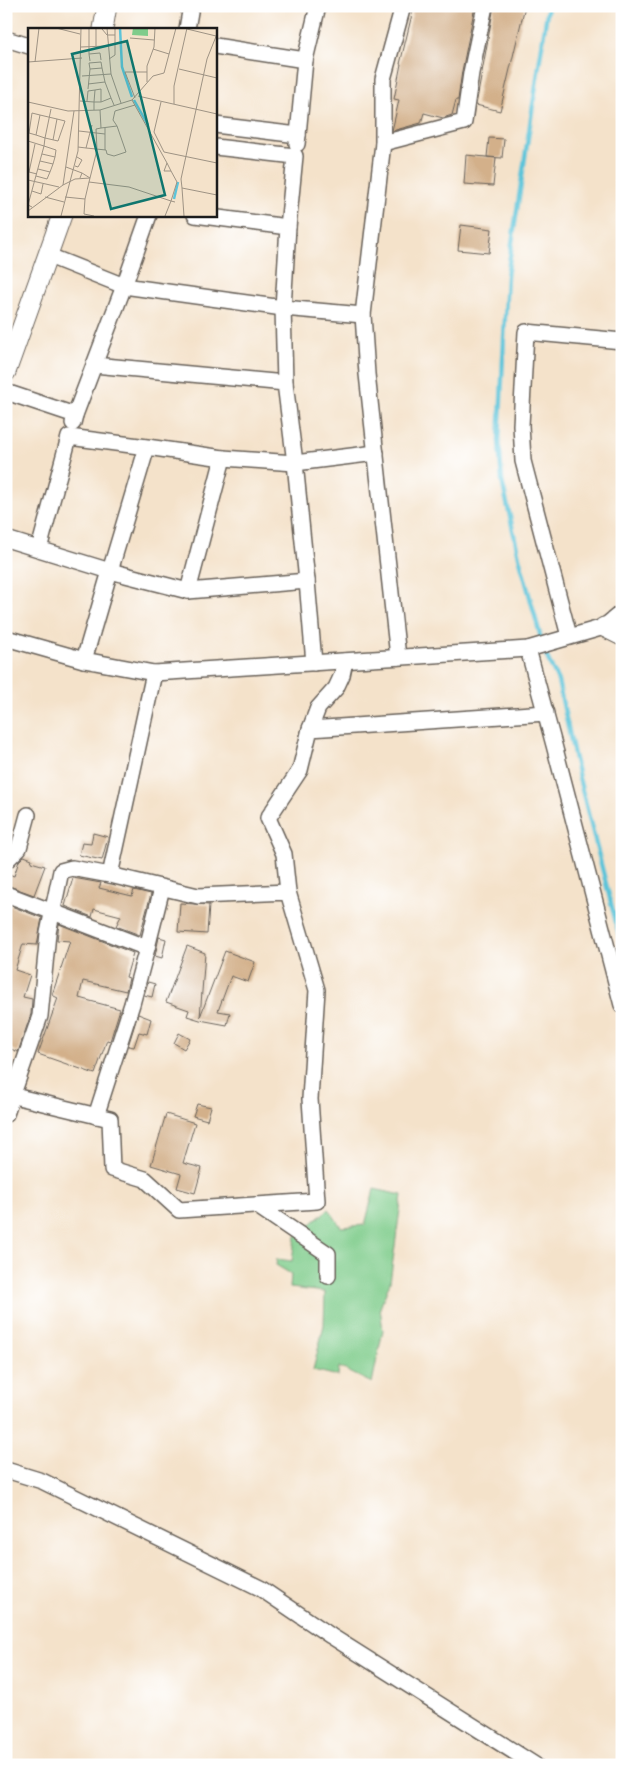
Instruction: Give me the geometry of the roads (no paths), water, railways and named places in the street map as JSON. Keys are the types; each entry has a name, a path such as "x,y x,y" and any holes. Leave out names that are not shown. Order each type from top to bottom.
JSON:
{"street":[{"path":"103,28 108,6"},
{"path":"187,28 191,6"},
{"path":"314,663 296,464 285,383 283,308 288,227 305,60 318,6"},
{"path":"383,143 464,122 470,73 485,6"},
{"path":"398,657 367,374 363,315 383,143 383,79 400,7"},
{"path":"6,39 28,46"},
{"path":"216,46 305,60"},
{"path":"216,125 298,135"},
{"path":"216,147 295,156"},
{"path":"6,372 49,256 62,216"},
{"path":"39,549 75,415 149,216"},
{"path":"203,216 288,227"},
{"path":"49,256 124,286 283,308 363,315"},
{"path":"569,636 523,461 521,425 526,332 622,341"},
{"path":"94,365 285,383"},
{"path":"6,392 75,415"},
{"path":"69,437 223,458 296,464 376,453"},
{"path":"84,660 147,447"},
{"path":"188,591 223,458"},
{"path":"6,539 110,571 188,591 307,581"},
{"path":"6,638 84,660 154,673 528,649 604,627 622,612"},
{"path":"604,627 622,636"},
{"path":"528,649 622,1004"},
{"path":"10,1095 110,1119 112,1169 145,1179 179,1210 317,1201 310,1099 318,990 288,892 284,854 268,818 300,770 310,729 318,708 336,688 342,675 345,661"},
{"path":"110,875 154,673"},
{"path":"310,729 546,713"},
{"path":"6,861 19,848 28,815"},
{"path":"6,1114 10,1095 40,1016 48,933 62,871 72,868 198,896 288,892"},
{"path":"96,1116 132,1004 162,888"},
{"path":"6,894 147,948"},
{"path":"256,1205 328,1254 328,1276"},
{"path":"6,1470 42,1480 260,1588 331,1636 535,1765"}],"waterway":[{"path":"548,6 507,276 499,441 502,481 519,557 545,653 558,681 579,778 622,946"}]}
